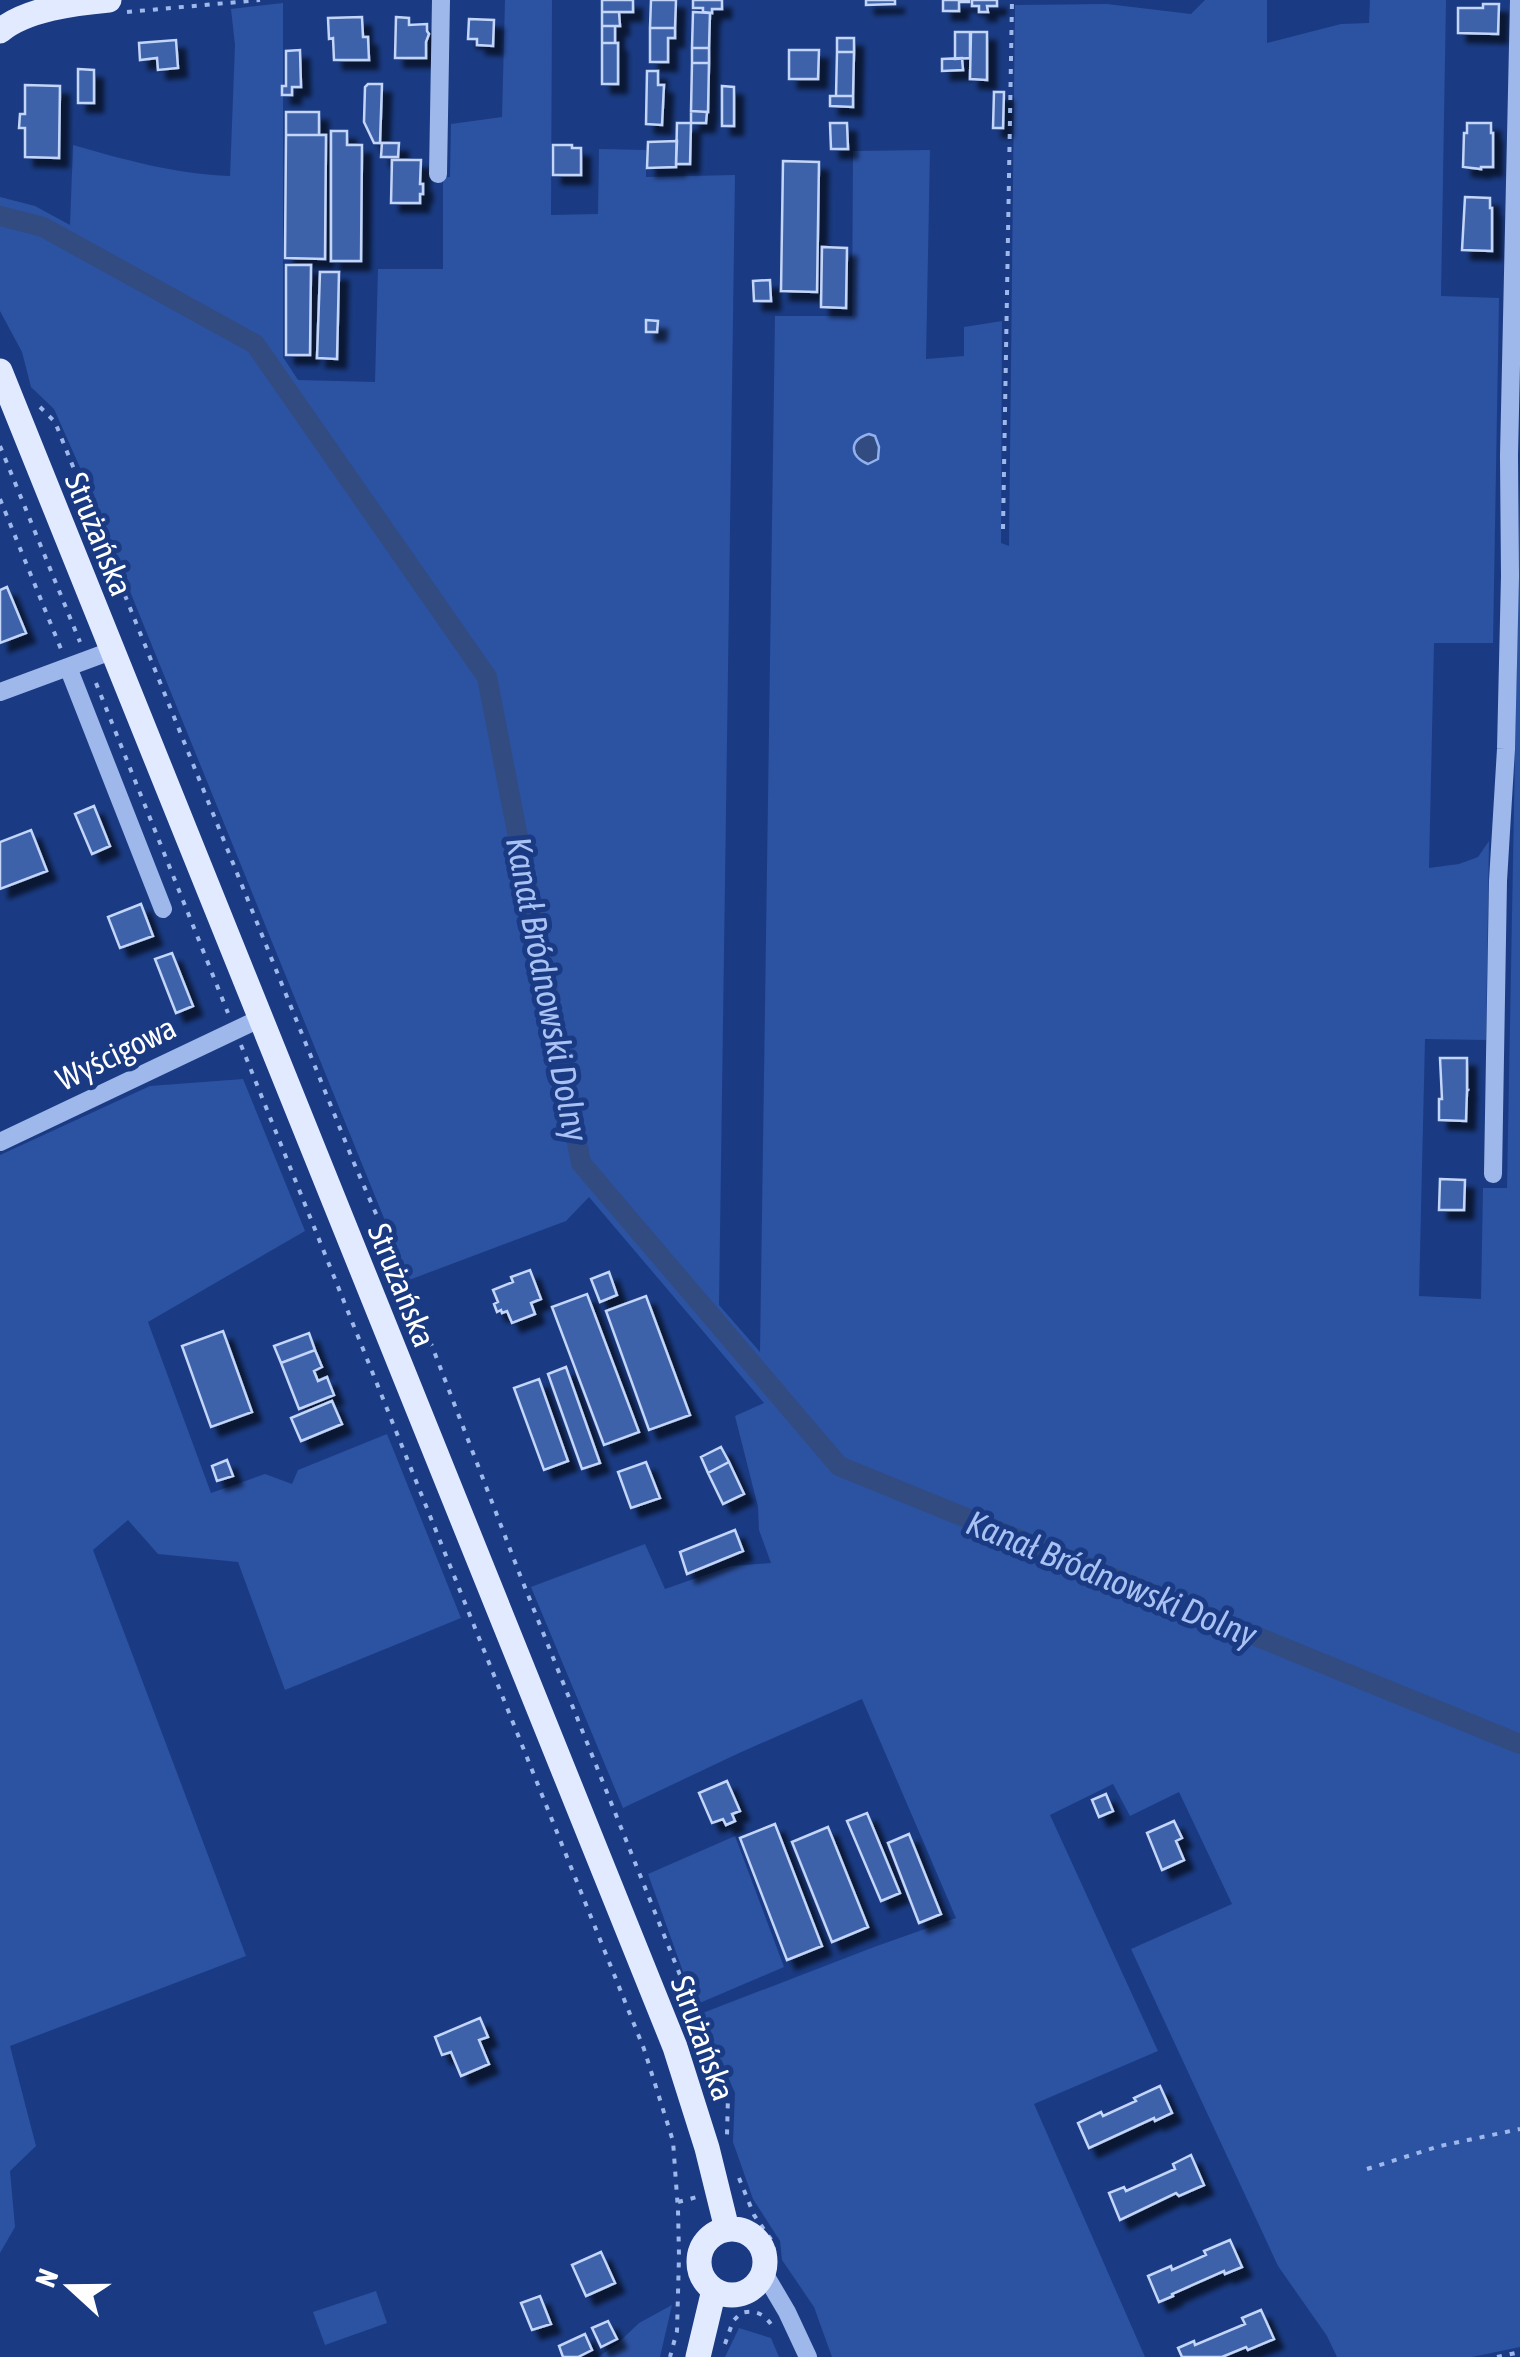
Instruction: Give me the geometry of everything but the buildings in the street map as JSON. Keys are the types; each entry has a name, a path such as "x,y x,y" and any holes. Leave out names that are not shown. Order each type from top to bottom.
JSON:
{"main road":[{"path":"3,25 60,7 109,0"},
{"name":"Strużańska","path":"0,371 672,2039 708,2148 727,2229"},
{"path":"727,2229 746,2231 763,2248 770,2268 757,2284 738,2295 724,2294 703,2278 700,2252 712,2236 727,2229"},
{"path":"700,2348 714,2290"}],"street":[{"path":"438,174 441,0"},
{"path":"1492,1174 1510,576 1519,0"},
{"path":"0,692 111,651"},
{"path":"68,667 162,908"},
{"name":"Wyścigowa","path":"0,1142 260,1019"},
{"path":"770,2268 808,2357"}],"path":[{"path":"158,0 158,9 260,0"},
{"path":"1003,530 1012,0"},
{"path":"29,396 55,422 354,1164 422,1320 728,2095 727,2145"},
{"path":"0,446 644,2049 673,2141 678,2202 676,2331 670,2357"},
{"path":"0,499 68,667"},
{"path":"1367,2170 1440,2146 1520,2129"},
{"path":"736,2171 754,2215 772,2241 770,2268"},
{"path":"678,2202 704,2195"},
{"path":"676,2331 700,2348 726,2344 736,2316 747,2312 764,2315 777,2335"},
{"path":"1497,2357 1520,2352"}],"shaded area":[{"path":"505,0 552,0 551,215 598,214 599,149 646,150 646,177 735,175 719,1305 760,1352 775,316 852,316 853,151 930,150 926,359 964,356 964,327 1002,321 1001,543 1009,546 1015,5 1107,4 1191,14 1205,0 1267,0 1267,43 1341,24 1369,23 1370,0 1446,0 1441,296 1499,298 1493,643 1434,643 1429,868 1478,857 1489,841 1486,1040 1425,1039 1419,1296 1481,1299 1483,1188 1507,1188 1520,481 1520,2347 1472,2357 1337,2357 1327,2336 1278,2266 1131,1949 1232,1904 1179,1792 1130,1816 1113,1784 1050,1815 1158,2051 1034,2104 1145,2357 832,2357 814,2307 782,2260 780,2241 753,2199 733,2142 735,2093 700,2014 956,1918 862,1699 623,1808 531,1587 645,1544 665,1589 731,1566 771,1563 759,1530 758,1507 735,1416 764,1403 589,1197 566,1221 409,1280 78,463 54,409 31,387 22,352 0,311 0,197 35,206 70,225 73,145 170,169 230,176 235,45 231,9 283,3 283,357 298,380 375,382 378,269 443,269 443,178 450,177 451,124 502,117"},
{"path":"869,434 875,436 879,447 878,459 868,464 854,449 857,440"},
{"path":"243,1079 305,1231 148,1322 211,1493 265,1474 292,1484 298,1470 387,1434 461,1618 285,1690 238,1562 158,1554 128,1520 93,1550 246,1956 10,2046 36,2146 10,2171 15,2227 0,2253 0,1155 150,1086"},
{"path":"735,1836 784,1967 695,2005 648,1874"},
{"path":"376,2291 387,2323 325,2345 313,2312"},
{"path":"672,2305 660,2357 598,2357 639,2323"},
{"path":"739,2328 771,2338 779,2357 725,2357"}],"waterway":[{"name":"Kanał Bródnowski Dolny","path":"0,216 43,227 255,344 487,677 581,1163 839,1466 1520,1744"}]}
